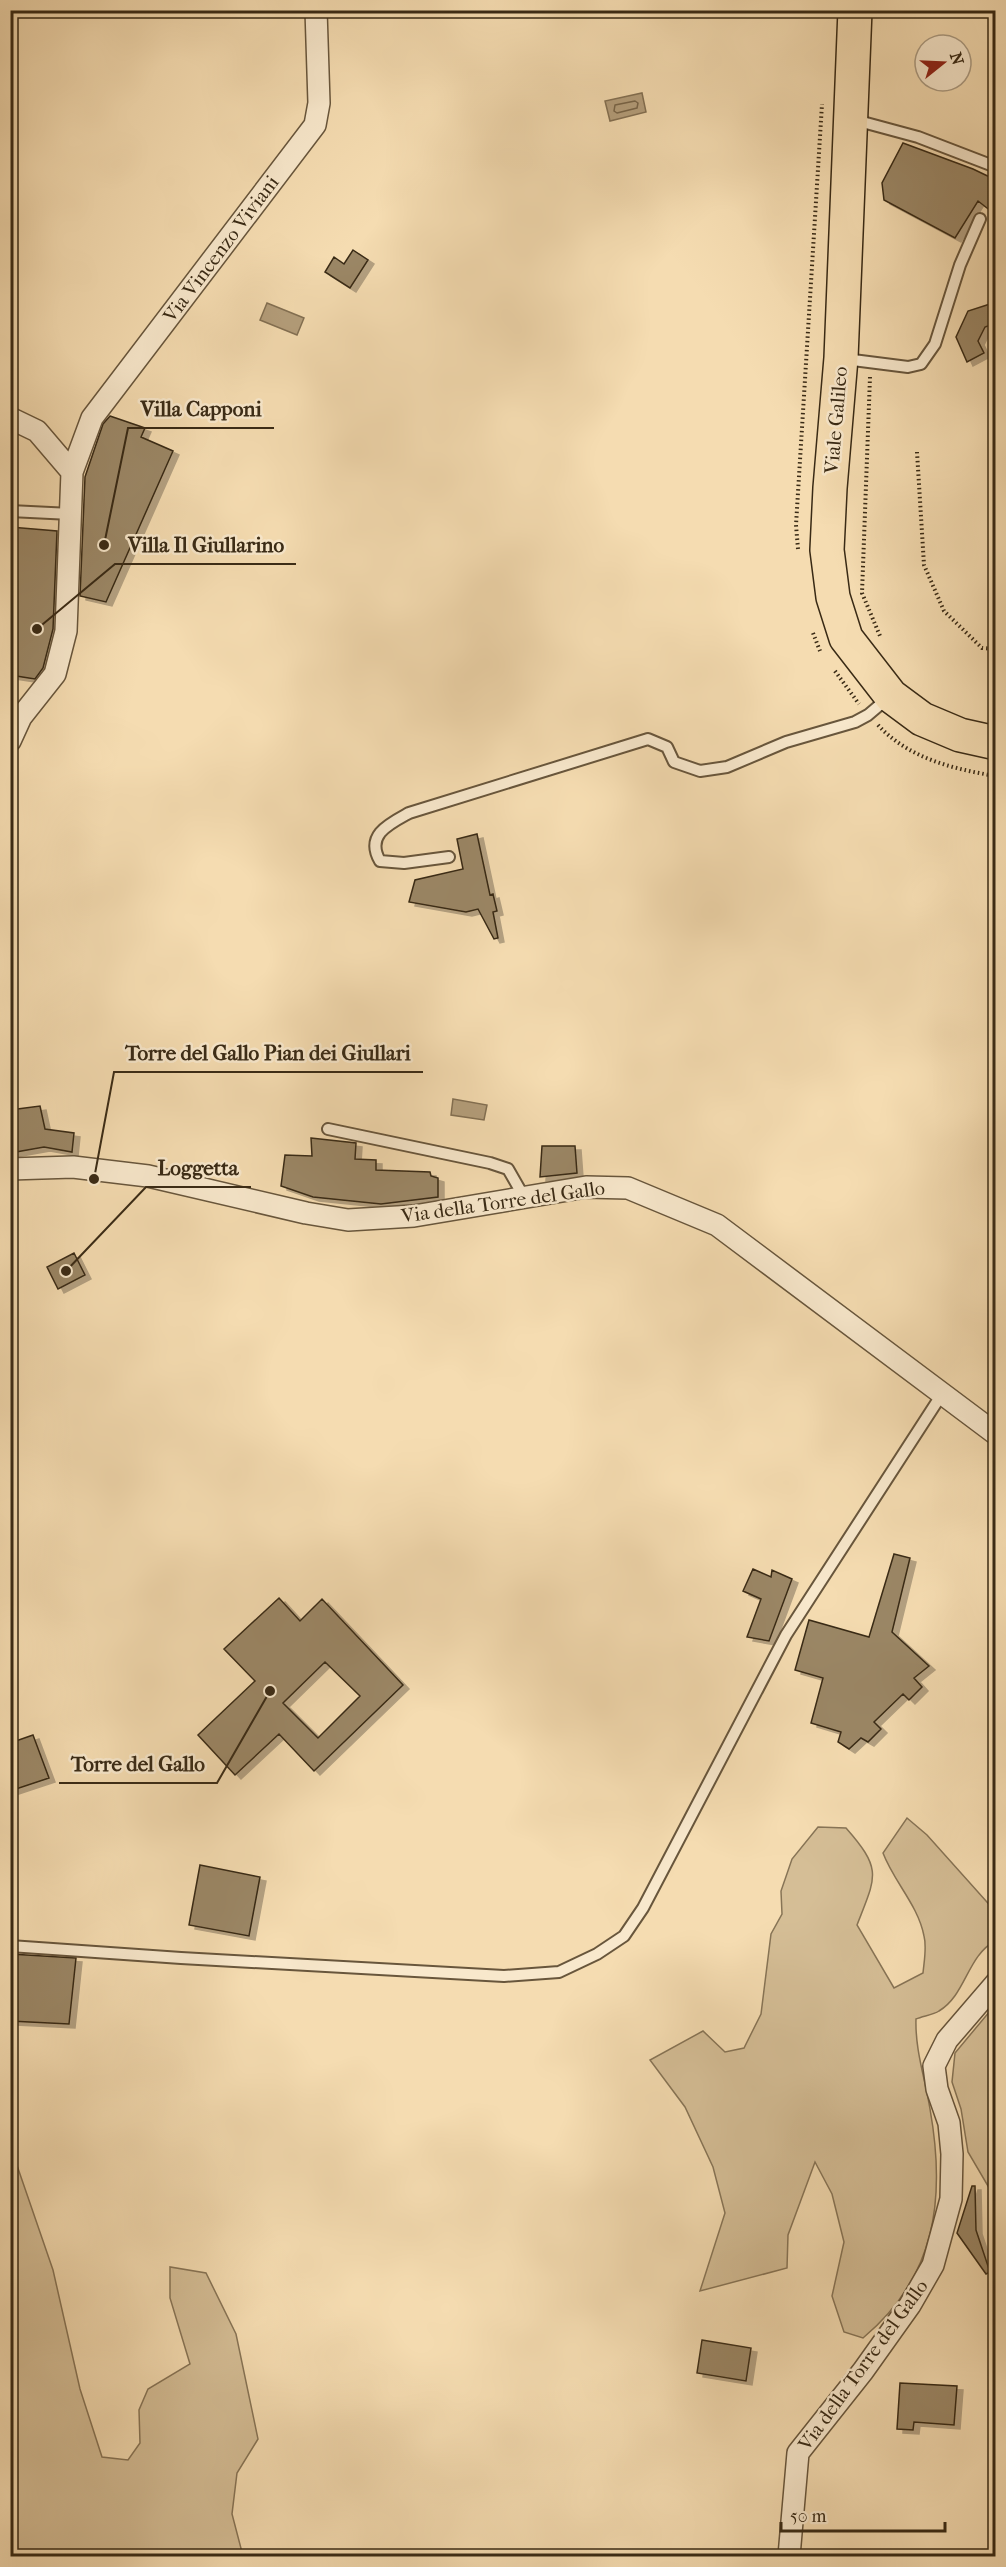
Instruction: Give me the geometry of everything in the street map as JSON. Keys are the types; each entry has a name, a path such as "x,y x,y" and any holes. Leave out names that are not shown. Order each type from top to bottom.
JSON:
{"main road":[{"name":"Viale Galileo","path":"855,10 852,119 856,360 828,529 833,597 846,638 891,696 922,719 960,735 996,743"}],"street":[{"name":"Via Vincenzo Viviani","path":"10,741 21,717 55,674 66,631 72,472 92,418 315,125 319,103 316,10"},
{"path":"10,418 37,431 72,472"},
{"name":"Via della Torre del Gallo","path":"10,1169 46,1166 148,1176 306,1213 348,1220 414,1216 586,1187 628,1188 717,1225 996,1434"},
{"name":"Via della Torre del Gallo","path":"789,2556 798,2453 816,2433 870,2361 933,2265 951,2199 952,2154 949,2123 937,2089 934,2066 947,2040 996,1983"}],"lane":[{"path":"852,119 918,137 996,167"},
{"path":"856,360 908,367 921,364 935,344 960,265 980,219"},
{"path":"10,511 71,514"},
{"path":"449,857 404,863 380,861 375,843 377,836 386,825 409,813 648,739 667,747 674,762 700,771 728,767 786,742 855,722 868,715 891,696"},
{"path":"328,1129 490,1162 508,1169 524,1197"},
{"path":"10,1946 504,1976 559,1972 597,1954 624,1936 643,1908 786,1635 942,1394"}],"path":[{"path":"856,360 862,593 882,640"},
{"path":"917,452 924,564 944,611 982,648 996,649"}],"shaded area":[{"path":"907,1818 927,1835 995,1911 995,1941 978,1956 948,2004 937,2012 916,2019 919,2053 935,2142 937,2174 935,2205 930,2234 907,2289 887,2314 863,2338 844,2332 832,2296 844,2242 832,2194 815,2162 788,2235 787,2268 700,2291 725,2213 713,2167 685,2107 650,2060 703,2031 725,2052 744,2048 761,2014 771,1934 782,1914 781,1891 792,1859 818,1827 846,1828 858,1842 871,1864 872,1884 857,1925 894,1988 923,1973 925,1945 921,1925 883,1853"},
{"path":"995,2005 995,2198 968,2152 961,2109 952,2082 955,2053"},
{"path":"11,2148 53,2270 80,2389 102,2457 128,2460 140,2443 139,2410 148,2389 190,2364 170,2298 170,2267 206,2273 236,2334 258,2439 237,2473 232,2514 243,2556 11,2556"}],"water":[{"path":"642,93 646,112 610,121 605,101"},
{"path":"267,303 304,318 297,335 260,320"},
{"path":"453,1099 487,1105 484,1120 451,1115"}],"building":[{"path":"903,143 996,180 996,215 978,201 955,238 884,200 882,183"},
{"path":"353,250 368,260 350,288 325,272 334,257 344,264"},
{"path":"990,304 996,323 985,327 978,341 984,353 967,362 956,337 968,311"},
{"path":"110,416 145,428 141,437 173,451 106,602 80,596 85,477 103,424"},
{"path":"10,527 57,531 53,629 43,668 35,679 10,675 10,641 15,621 10,620"},
{"path":"477,834 490,895 493,894 497,911 493,912 498,938 494,939 478,909 466,912 409,902 415,880 463,869 457,839"},
{"path":"40,1106 45,1129 74,1133 72,1152 44,1147 10,1153 10,1110"},
{"path":"311,1138 356,1143 355,1159 376,1160 376,1170 430,1172 431,1176 438,1178 438,1197 381,1204 313,1197 281,1186 285,1155 312,1156"},
{"path":"542,1146 575,1146 577,1173 540,1177"},
{"path":"74,1253 85,1275 58,1289 47,1267"},
{"path":"894,1554 910,1558 892,1632 929,1666 914,1678 922,1687 909,1700 903,1694 874,1722 881,1729 868,1742 861,1738 849,1749 838,1742 841,1732 811,1723 823,1678 795,1670 809,1620 869,1637"},
{"path":"753,1569 771,1577 772,1570 792,1579 769,1641 747,1637 761,1599 743,1591"},
{"path":"279,1598 300,1621 322,1599 403,1685 314,1771 279,1734 235,1775 198,1735 255,1681 224,1649","holes":["325,1662 360,1696 318,1738 283,1703"]},
{"path":"33,1735 49,1778 10,1791 10,1743"},
{"path":"200,1865 260,1877 249,1936 189,1925"},
{"path":"10,1954 76,1958 69,2024 10,2021"},
{"path":"972,2186 975,2186 976,2230 990,2272 986,2274 957,2233"},
{"path":"702,2340 751,2348 746,2381 697,2373"},
{"path":"900,2383 957,2386 954,2425 914,2422 913,2430 897,2429"}],"place":[{"name":"Villa Capponi","path":"104,545"},
{"name":"Villa Il Giullarino","path":"37,629"},
{"name":"Torre del Gallo Pian dei Giullari","path":"94,1179"},
{"name":"Loggetta","path":"66,1271"},
{"name":"Torre del Gallo","path":"270,1691"}]}
